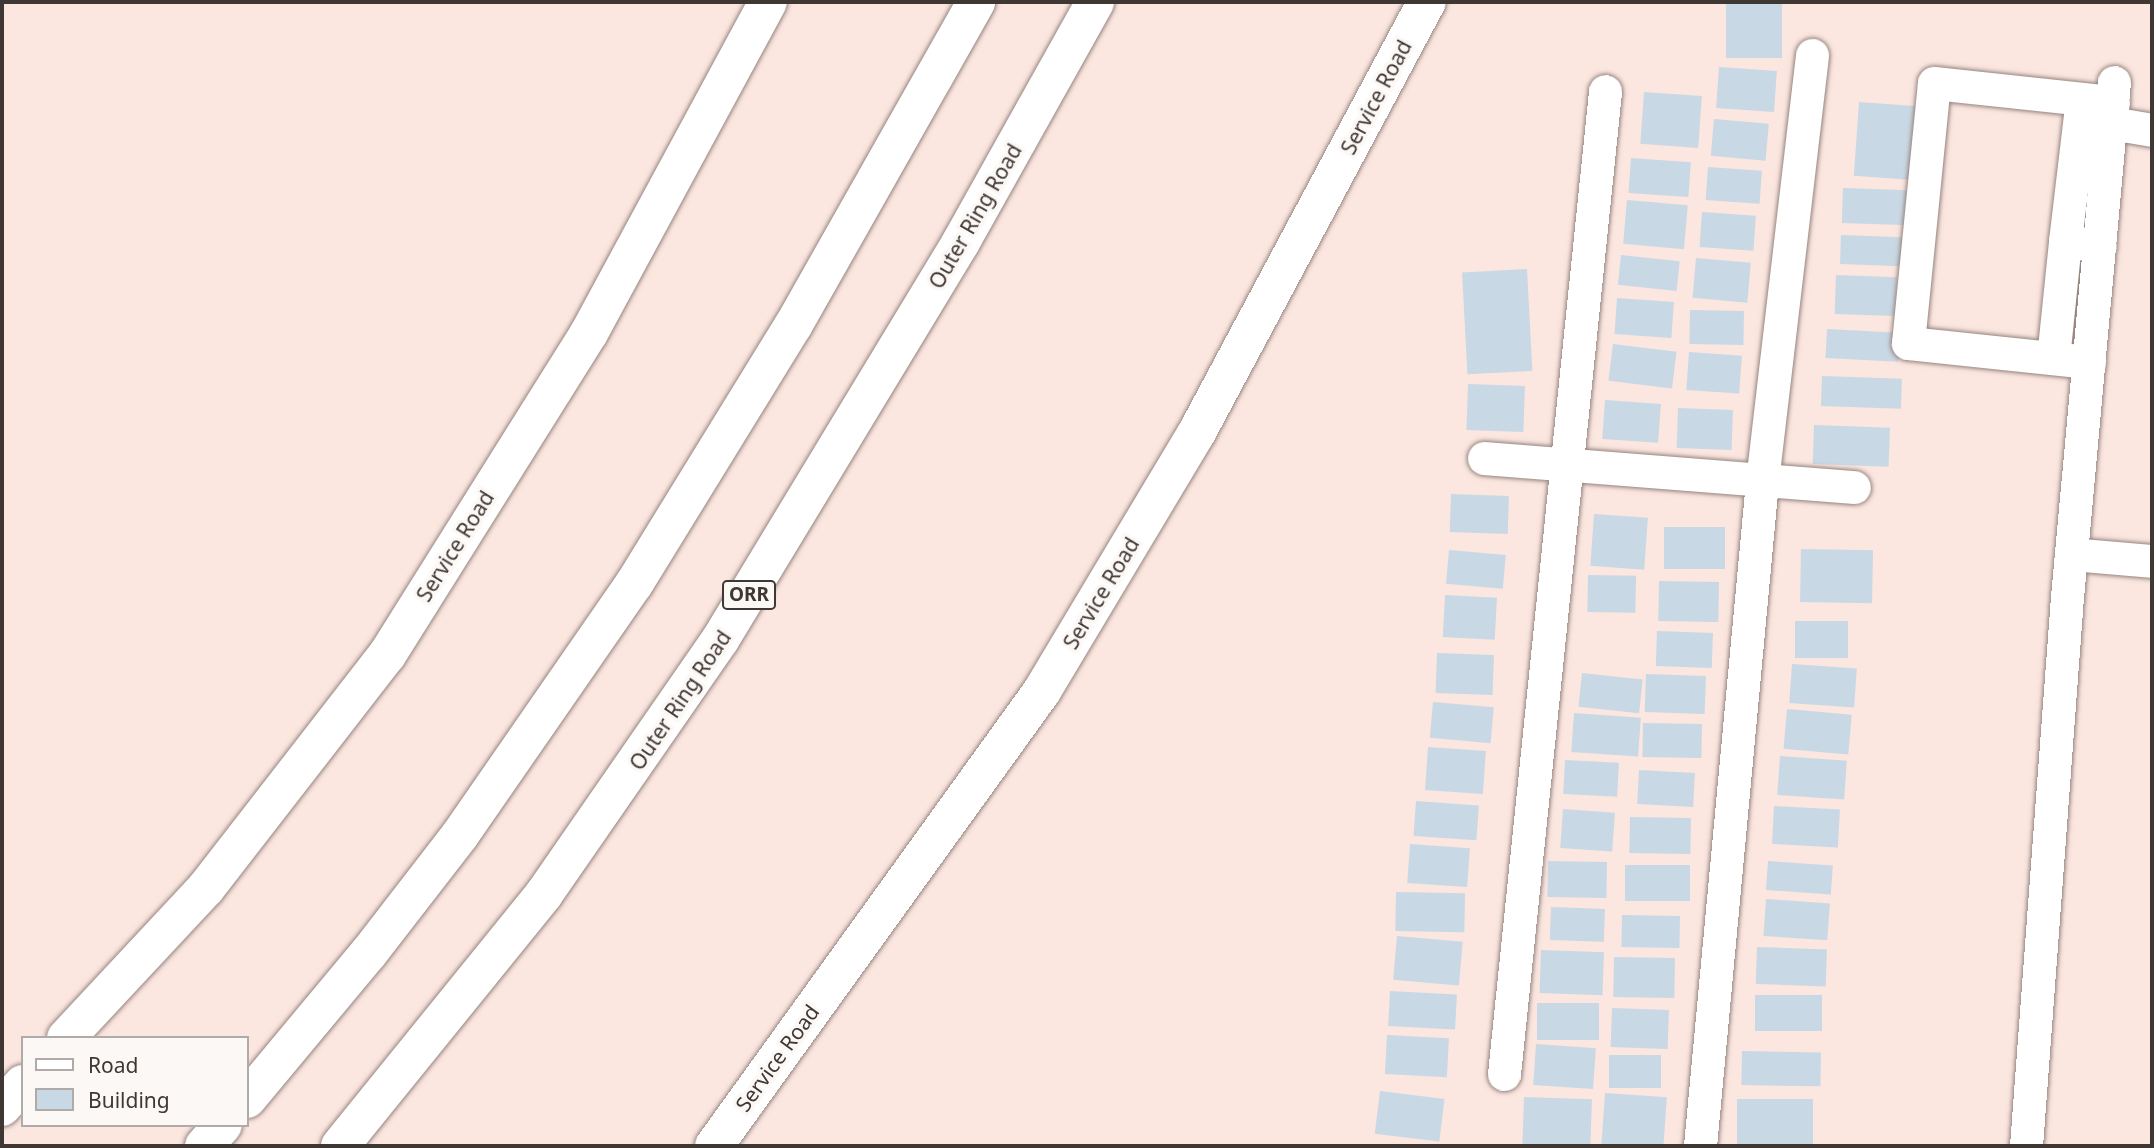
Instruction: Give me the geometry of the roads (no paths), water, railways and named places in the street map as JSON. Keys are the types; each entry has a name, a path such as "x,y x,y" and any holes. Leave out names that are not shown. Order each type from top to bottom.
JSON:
{"main road":[{"name":"Service Road","path":"68,1036 206,888 387,655 589,332 768,2"},
{"path":"248,1098 452,846 603,630 793,326 976,2"},
{"name":"Outer Ring Road","path":"340,1146 544,894 720,640 928,298 1095,2"},
{"name":"Service Road","path":"714,1146 1042,691 1196,434 1427,2"},
{"path":"2,1107 21,1086"},
{"path":"204,1146 221,1127"}],"street":[{"path":"1700,1146 1762,481 1812,55"},
{"path":"2089,362 1908,343 1934,83 2105,102 2152,130"},
{"path":"1504,1074 1569,466 1605,91"},
{"path":"2053,358 2065,241 2105,102"},
{"path":"2026,1146 2071,554 2100,246 2105,102"},
{"path":"2065,241 2100,246"},
{"path":"1484,457 1569,466 1854,487"},
{"path":"2071,554 2152,561"}]}
